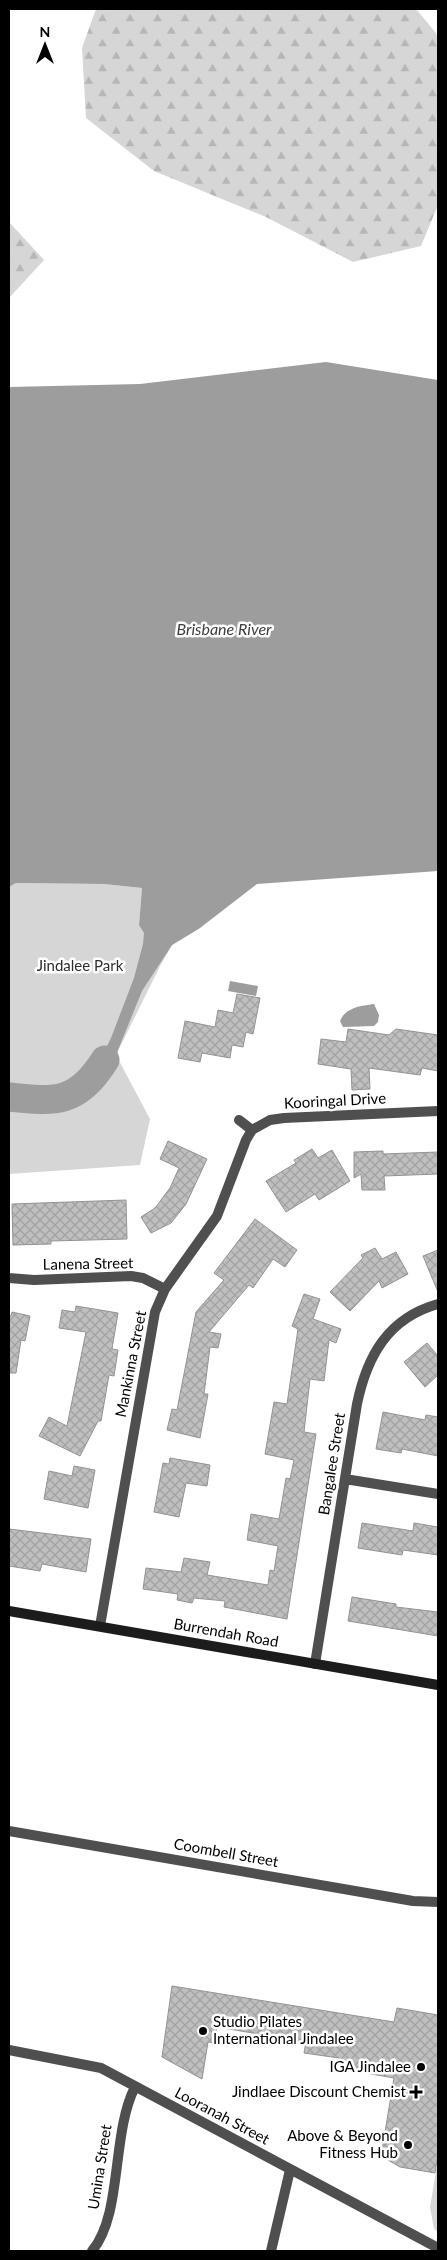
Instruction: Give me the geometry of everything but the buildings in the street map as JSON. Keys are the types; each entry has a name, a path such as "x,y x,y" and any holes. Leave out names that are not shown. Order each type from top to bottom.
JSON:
{"street":[{"name":"Kooringal Drive","path":"252,1130 263,1122 276,1119 438,1111"},
{"path":"240,1120 252,1130"},
{"name":"Mankinna Street","path":"100,1626 152,1323 165,1290 217,1216 246,1140 252,1130"},
{"name":"Lanena Street","path":"9,1278 34,1280 131,1276 142,1278 165,1290"},
{"name":"Bangalee Street","path":"315,1664 360,1391 371,1357 383,1340 401,1322 421,1310 438,1304"},
{"path":"345,1479 438,1494"},
{"name":"Burrendah Road","path":"9,1611 438,1685"},
{"name":"Coombell Street","path":"9,1831 413,1901 438,1902"},
{"name":"Looranah Street","path":"9,2050 101,2068 438,2248"},
{"name":"Umina Street","path":"92,2251 105,2226 125,2108 135,2087"},
{"path":"271,2251 290,2170"}],"green space":[{"path":"96,9 416,9 436,33 438,39 438,205 421,246 353,262 266,217 154,171 86,118 82,48"},
{"path":"9,222 44,260 9,298"},
{"name":"Jindalee Park","path":"16,883 104,884 142,888 139,925 200,928 172,945 116,1055 150,1119 140,1165 9,1174 9,887"},
{"path":"438,2160 438,2232 434,2229 430,2207"}],"water":[{"name":"Brisbane River","path":"326,362 438,380 438,871 257,884 200,928 172,945 142,991 116,1055 102,1074 80,1090 96,1068 111,1038 134,978 144,933 139,925 142,888 104,884 16,883 9,887 9,387 140,384"},
{"path":"230,981 258,986 256,996 228,991"},
{"path":"374,1004 379,1015 378,1022 374,1026 343,1027 340,1021 350,1010"}],"waterway":[{"path":"9,1097 40,1100 64,1097 85,1085 105,1060"}],"place":[{"name":"Studio Pilates International Jindalee","path":"203,2031"},
{"name":"IGA Jindalee","path":"421,2067"},
{"name":"Jindlaee Discount Chemist","path":"416,2092"},
{"name":"Above & Beyond Fitness Hub","path":"408,2145"}]}
